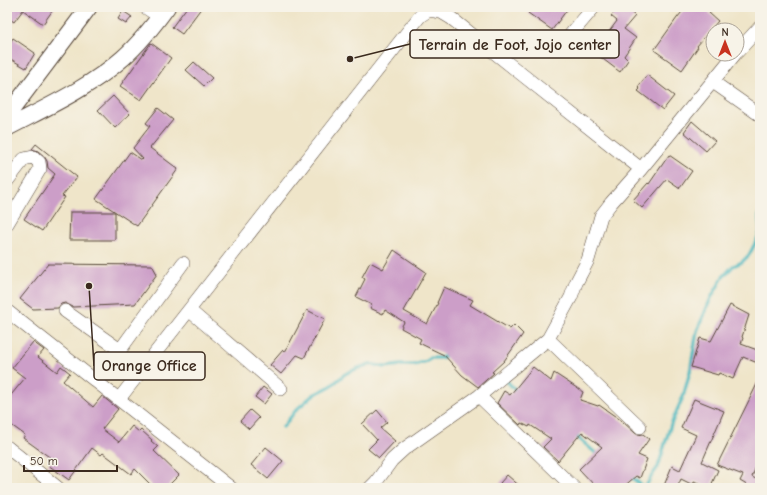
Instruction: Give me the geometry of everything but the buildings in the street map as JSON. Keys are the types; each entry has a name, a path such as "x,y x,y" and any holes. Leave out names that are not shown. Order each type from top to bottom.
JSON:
{"main road":[{"path":"7,116 89,7"},
{"path":"7,128 78,91 104,74 134,48 164,12"}],"street":[{"path":"145,7 164,12"},
{"path":"572,34 594,7"},
{"path":"119,400 420,16 429,10 441,12 451,18 641,169"},
{"path":"745,43 760,26"},
{"path":"370,488 392,460 404,449 479,396 548,339 571,297 576,283 588,260 601,216 611,202 641,169 729,62"},
{"path":"713,82 760,115"},
{"path":"7,181 24,159 33,157 39,162 40,169 7,224"},
{"path":"97,382 183,263"},
{"path":"189,310 281,389"},
{"path":"7,311 231,488"},
{"path":"65,311 120,350"},
{"path":"548,339 640,427"},
{"path":"479,396 574,488"},
{"path":"7,447 58,488"}],"waterway":[{"path":"645,488 658,467 671,424 683,397 690,372 697,331 711,298 723,277 733,266 742,262 749,255 759,236 760,212"},
{"path":"283,427 296,410 313,395 331,386 345,374 356,369 370,364 385,367 414,365 427,361 431,358 442,358 448,353"},
{"path":"505,379 517,392"},
{"path":"575,435 599,456"},
{"path":"631,477 645,488"}],"place":[{"name":"Terrain de Foot, Jojo center","path":"350,59"},
{"name":"Orange Office","path":"89,286"}]}
